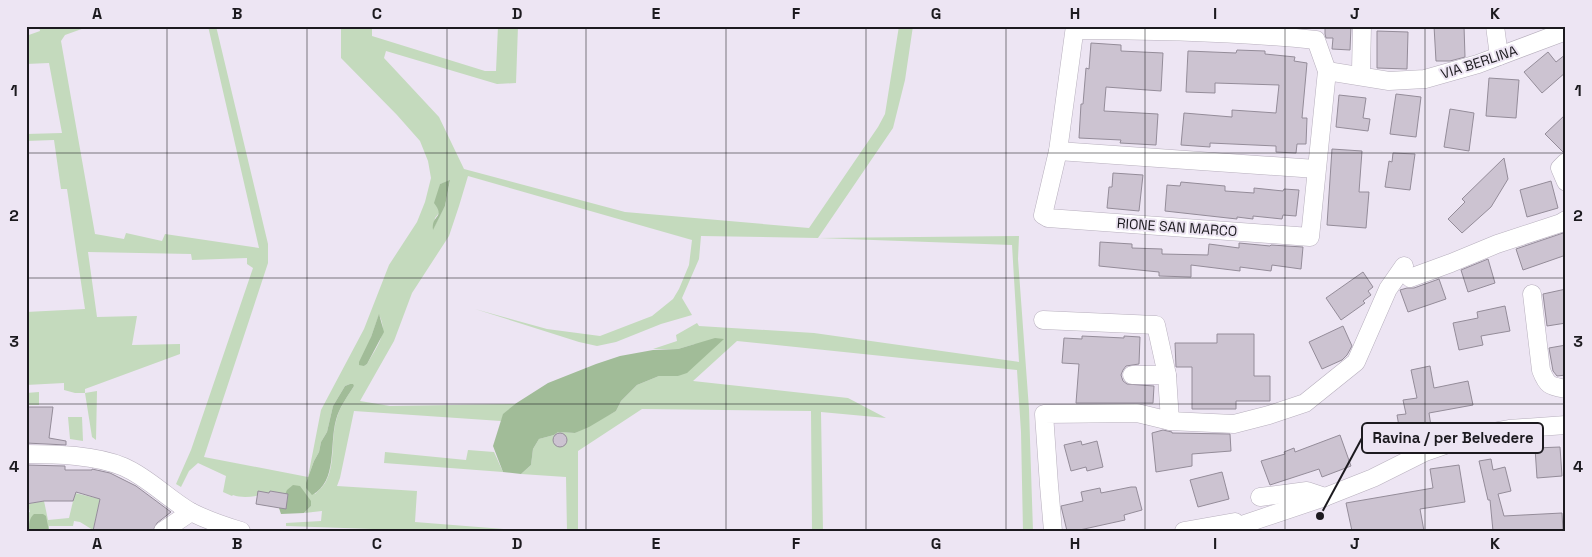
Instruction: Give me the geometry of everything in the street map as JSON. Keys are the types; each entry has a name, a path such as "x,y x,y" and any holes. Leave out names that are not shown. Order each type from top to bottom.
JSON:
{"street":[{"path":"1361,70 1362,26"},
{"path":"1495,26 1499,56"},
{"name":"RIONE SAN MARCO","path":"1075,28 1168,28 1316,40 1327,71 1310,237 1048,218 1043,215 1058,151 1075,28"},
{"name":"VIA BERLINA","path":"1327,71 1389,81 1425,79 1478,64 1566,31"},
{"path":"1058,151 1316,169"},
{"path":"1566,162 1560,168 1566,182"},
{"path":"1054,531 1048,485 1044,414 1138,413 1170,421 1234,424 1305,403 1356,362 1388,289 1403,275 1451,263 1496,244 1566,220"},
{"path":"1532,294 1541,370 1550,386 1566,389"},
{"path":"1043,320 1156,325 1167,375 1170,421"},
{"path":"1132,375 1167,375"},
{"path":"1224,531 1325,497 1373,478 1425,452 1471,436 1509,429 1566,426"},
{"path":"26,454 76,457 110,462 124,467 139,475 191,512 241,531"},
{"path":"1260,497 1307,491 1325,497"},
{"path":"164,531 191,512"},
{"path":"1184,531 1270,516"}],"green space":[{"path":"39,26 90,26 65,35 61,41 95,234 124,239 126,233 162,241 165,234 259,248 208,26 216,26 268,244 268,263 204,457 308,477 321,410 364,329 389,265 417,222 425,202 431,178 428,161 420,141 341,58 341,26 372,26 372,36 485,71 496,71 498,26 518,26 516,83 497,84 386,51 384,58 439,117 464,169 625,212 809,228 885,114 899,26 913,26 905,80 893,128 818,238 701,236 699,259 682,298 692,315 661,324 616,342 597,346 579,342 475,309 547,329 600,336 652,316 673,299 689,265 692,240 468,176 449,236 412,293 394,341 360,401 390,406 515,404 504,414 501,421 354,411 337,486 417,491 415,522 528,531 430,531 286,526 286,523 321,521 322,511 304,513 311,506 286,494 270,491 269,493 251,497 232,496 223,492 226,476 198,463 189,471 181,487 176,484 191,450 253,268 247,264 247,258 192,260 191,254 88,252 97,317 137,316 132,345 180,344 180,354 85,389 85,393 64,390 64,383 26,385 26,312 85,309 67,189 61,189 54,140 26,141 26,134 62,133 49,63 26,64 26,36 40,31","holes":["450,181 445,206 433,229 435,218 439,213 437,207 440,184","379,315 383,328 382,334 374,352 364,366","350,384 354,386 337,416 329,473 325,483 315,494 307,480 319,452 321,442 327,432 333,406 345,386"]},
{"path":"450,180 445,206 433,230 434,221 439,212 434,203 440,184"},
{"path":"1019,236 1018,259 1029,409 1033,531 1023,531 1021,432 1017,370 737,341 693,381 848,398 886,418 821,412 823,531 812,531 811,411 642,409 578,451 578,531 567,531 566,477 521,474 531,465 533,449 539,439 558,432 575,433 616,411 621,401 637,385 659,376 678,376 695,344 678,349 653,349 677,341 676,335 697,323 699,326 814,333 1019,362 1012,245 818,238"},
{"path":"379,314 384,332 367,364 364,366 359,365 359,362"},
{"path":"715,338 724,339 687,373 678,376 659,376 637,385 621,401 616,411 589,427 575,433 558,432 539,439 533,449 531,465 521,474 503,472 493,446 503,414 548,383 620,356 653,350 678,349"},
{"path":"350,384 354,386 341,407 336,420 331,462 326,481 312,495 306,488 306,483 319,452 321,442 327,432 333,406 345,386"},
{"path":"97,391 96,440 92,437 85,393"},
{"path":"39,392 39,405 26,405 26,393"},
{"path":"68,417 82,417 83,441 70,439"},
{"path":"468,450 494,452 503,472 384,463 385,452 466,460"},
{"path":"293,485 300,486 311,501 311,506 304,513 281,514 279,508 287,490"},
{"path":"75,493 100,499 93,530 80,522 74,521 73,526 49,526 49,531 26,531 26,513 30,512 28,504 44,501 48,520 69,518"},
{"path":"34,514 46,516 49,531 29,531 30,520"}],"building":[{"path":"1325,26 1351,26 1350,50 1332,49 1333,38 1326,38"},
{"path":"1434,26 1464,26 1465,57 1450,61 1436,61"},
{"path":"1377,31 1408,32 1407,69 1377,68"},
{"path":"1091,43 1121,45 1121,51 1163,53 1161,91 1106,87 1104,111 1158,114 1156,145 1120,143 1121,140 1079,138 1081,104 1083,104 1086,68 1089,69"},
{"path":"1237,50 1265,51 1265,54 1295,57 1294,61 1307,63 1302,118 1307,118 1306,144 1297,144 1296,153 1276,152 1276,146 1210,143 1210,147 1181,145 1184,113 1232,117 1232,110 1276,113 1279,85 1215,83 1215,93 1186,92 1188,51 1236,53"},
{"path":"1548,52 1556,62 1566,54 1566,72 1542,93 1524,72"},
{"path":"1489,78 1519,80 1516,118 1486,116"},
{"path":"1396,94 1421,97 1416,137 1390,134"},
{"path":"1339,95 1366,98 1363,118 1370,119 1368,131 1336,127"},
{"path":"1450,109 1474,113 1469,151 1444,147"},
{"path":"1566,114 1566,152 1563,152 1545,134"},
{"path":"1332,149 1362,151 1359,192 1369,192 1366,228 1327,225"},
{"path":"1393,153 1415,154 1410,190 1385,187 1389,161 1392,162"},
{"path":"1504,158 1508,179 1491,207 1462,233 1448,219 1465,202 1462,199"},
{"path":"1113,173 1143,175 1139,211 1107,208 1109,187 1112,187"},
{"path":"1551,181 1558,208 1527,217 1520,190"},
{"path":"1181,182 1225,186 1225,191 1254,193 1254,188 1283,191 1284,189 1299,190 1296,216 1283,215 1282,219 1253,216 1253,219 1237,217 1237,219 1165,211 1167,185 1180,186"},
{"path":"1566,232 1566,255 1523,270 1516,249"},
{"path":"1100,242 1132,244 1132,248 1162,249 1162,254 1208,255 1209,244 1239,248 1239,243 1303,247 1301,269 1272,265 1271,271 1240,267 1240,271 1191,265 1191,277 1159,276 1159,272 1099,266"},
{"path":"1488,259 1495,283 1468,292 1461,270"},
{"path":"1363,272 1373,287 1368,291 1371,295 1363,301 1365,303 1341,320 1326,298"},
{"path":"1439,279 1446,299 1408,312 1400,290 1414,288"},
{"path":"1566,289 1566,323 1547,326 1543,294"},
{"path":"1505,306 1510,331 1481,336 1483,345 1459,350 1453,323 1478,318 1477,312"},
{"path":"1343,326 1352,346 1342,360 1322,369 1309,342"},
{"path":"1217,334 1254,334 1254,376 1270,376 1270,401 1236,401 1236,409 1192,409 1192,367 1176,367 1175,343 1217,343"},
{"path":"1082,336 1140,337 1139,364 1126,366 1121,375 1123,381 1127,384 1154,386 1153,403 1076,403 1079,364 1062,363 1064,338 1082,339"},
{"path":"1566,345 1566,375 1557,376 1553,371 1549,348"},
{"path":"1430,366 1434,388 1468,381 1473,405 1429,413 1431,426 1400,432 1397,415 1406,414 1403,400 1417,398 1411,370"},
{"path":"26,407 53,407 49,438 66,441 66,445 26,443"},
{"path":"1163,430 1172,433 1230,434 1231,451 1192,454 1192,466 1156,472 1152,433"},
{"path":"557,433 563,433 567,440 563,447 557,447 553,443 553,437"},
{"path":"1340,435 1351,466 1322,477 1319,469 1270,485 1261,461 1285,454 1284,452 1294,448 1295,452"},
{"path":"1081,441 1082,445 1097,441 1103,467 1087,471 1086,467 1071,471 1064,445"},
{"path":"1560,447 1562,476 1537,478 1535,448"},
{"path":"1491,459 1493,470 1505,467 1511,491 1498,494 1504,516 1562,513 1563,531 1493,531 1490,500 1488,500 1479,461"},
{"path":"26,465 65,466 65,470 92,469 110,473 136,486 171,512 157,523 153,531 93,531 100,499 76,492 73,501 44,501 26,504"},
{"path":"1459,465 1465,502 1420,509 1424,531 1352,531 1346,503 1433,488 1430,469"},
{"path":"1222,472 1229,499 1198,507 1190,480"},
{"path":"1136,487 1142,510 1124,515 1125,520 1067,531 1061,506 1083,501 1081,492 1100,488 1101,493"},
{"path":"258,491 288,494 286,509 256,504"}],"place":[{"name":"Ravina / per Belvedere","path":"1320,516"}]}
